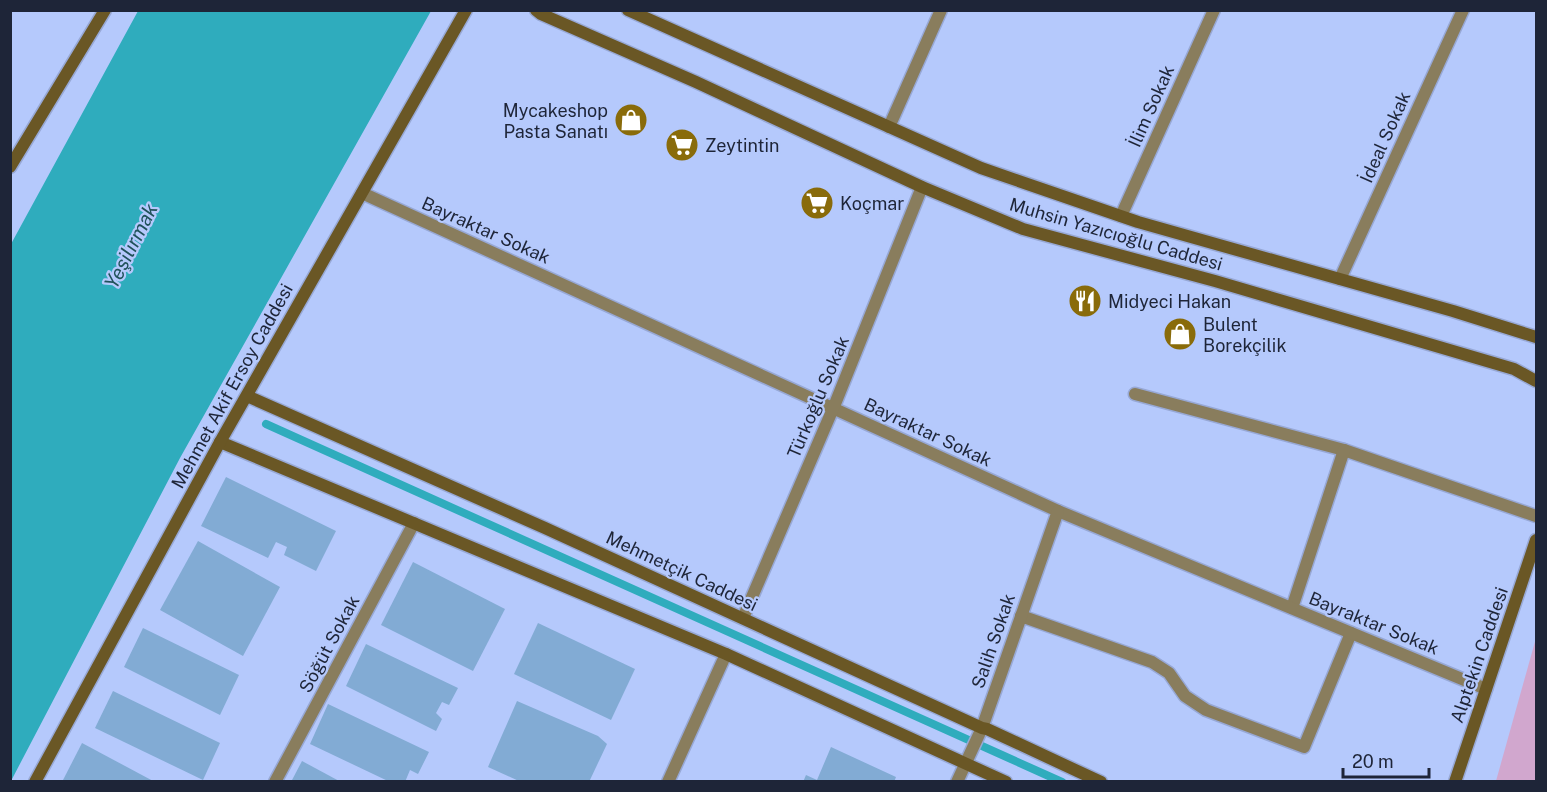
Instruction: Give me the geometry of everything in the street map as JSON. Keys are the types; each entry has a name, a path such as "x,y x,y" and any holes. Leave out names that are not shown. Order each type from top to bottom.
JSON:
{"street":[{"path":"10,167 105,10"},
{"name":"Mehmet Akif Ersoy Caddesi","path":"36,782 220,442 466,10"},
{"name":"Muhsin Yazıcıoğlu Caddesi","path":"536,10 922,187 1023,229 1227,284 1514,369 1536,381"},
{"name":"Muhsin Yazıcıoğlu Caddesi","path":"628,10 981,168 1121,216 1536,337"},
{"path":"889,127 941,10"},
{"name":"İlim Sokak","path":"1121,216 1214,10"},
{"name":"İdeal Sokak","path":"1340,279 1463,10"},
{"name":"Türkoğlu Sokak","path":"743,618 833,408 922,187"},
{"name":"Bayraktar Sokak","path":"362,193 1058,511 1486,688"},
{"path":"1135,394 1344,450 1536,516"},
{"name":"Mehmetçik Caddesi","path":"246,396 545,528 1101,782"},
{"path":"220,442 726,654 1006,782"},
{"path":"1292,608 1344,450"},
{"name":"Salih Sokak","path":"957,782 982,728 1058,511"},
{"name":"Söğüt Sokak","path":"275,782 414,523"},
{"name":"Alptekin Caddesi","path":"1455,782 1536,540"},
{"path":"1021,616 1152,662 1169,674 1185,696 1206,710 1304,747 1351,633"},
{"path":"668,782 726,654"}],"shaded area":[{"path":"1536,638 1536,781 1496,781"}],"water":[{"name":"Yeşilırmak","path":"138,11 431,11 180,458 11,781 11,244"}],"building":[{"path":"226,477 336,531 316,571 284,555 287,547 276,542 268,558 201,526"},
{"path":"198,541 280,587 243,656 160,610"},
{"path":"413,562 505,609 473,671 381,625"},
{"path":"538,623 635,669 611,720 514,674"},
{"path":"143,628 239,675 220,715 124,667"},
{"path":"366,644 458,688 449,705 442,702 436,713 442,719 436,731 346,686"},
{"path":"113,691 220,743 203,780 95,728"},
{"path":"517,701 598,736 607,744 589,782 521,782 488,767"},
{"path":"328,704 429,752 418,774 410,770 405,782 390,782 310,744"},
{"path":"82,743 155,782 62,782"},
{"path":"831,747 896,777 894,782 803,782 806,775 817,780"},
{"path":"302,761 341,782 291,782"}],"waterway":[{"path":"266,424 1062,782"}],"place":[{"name":"Mycakeshop Pasta Sanatı","path":"631,120"},
{"name":"Zeytintin","path":"682,145"},
{"name":"Koçmar","path":"817,203"},
{"name":"Midyeci Hakan","path":"1085,301"},
{"name":"Bulent Borekçilik","path":"1180,334"}]}
